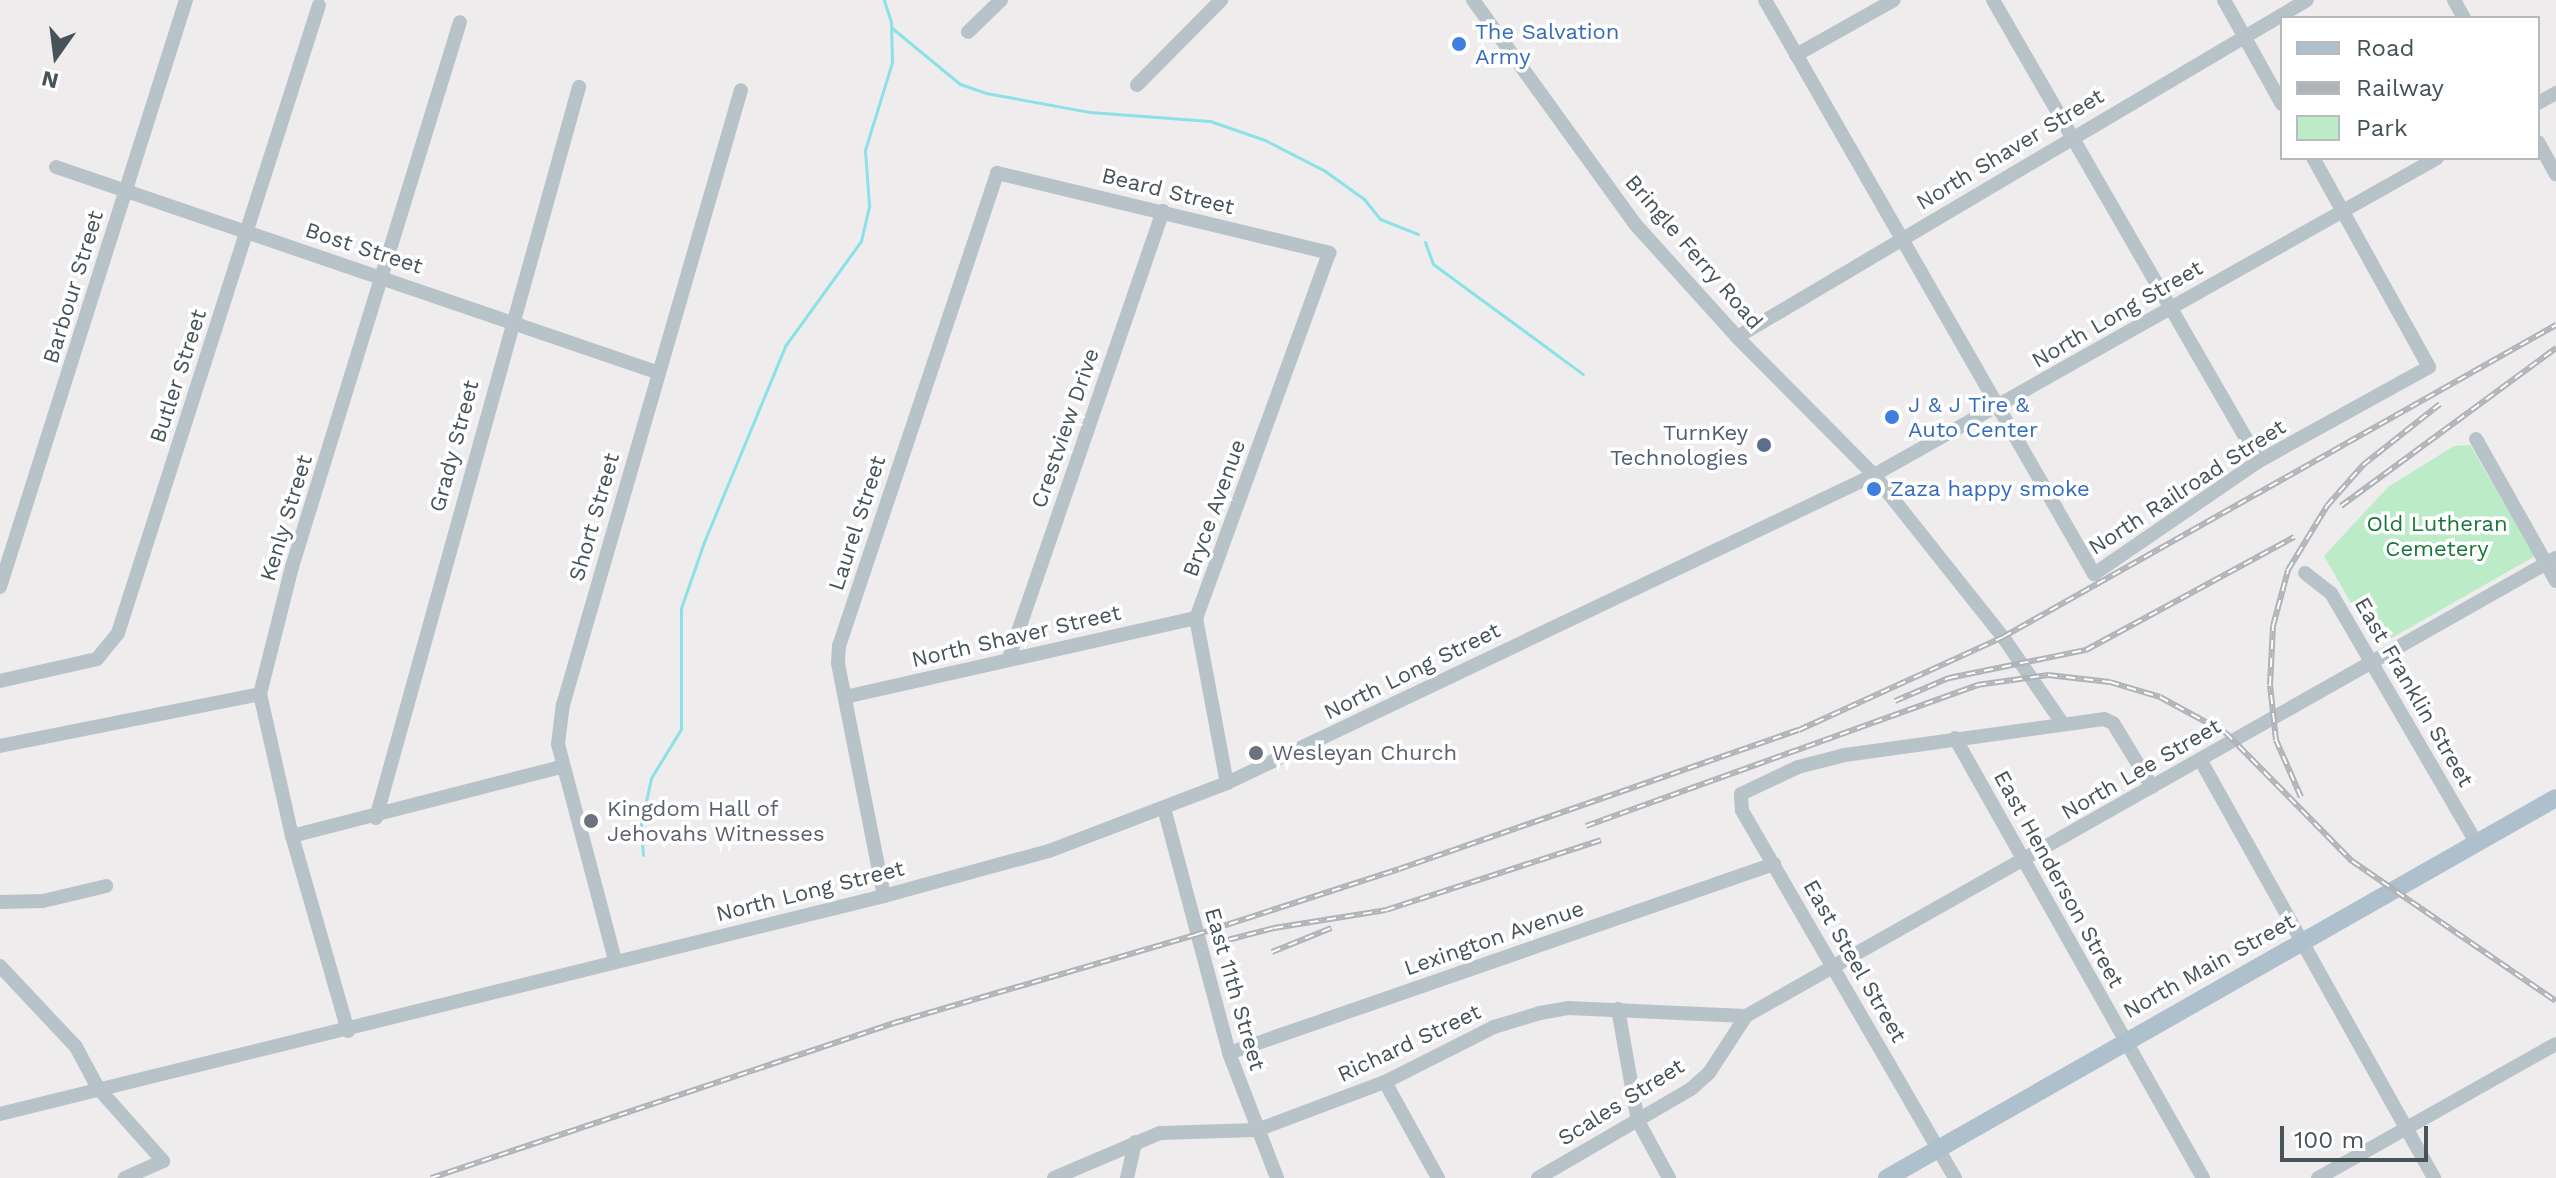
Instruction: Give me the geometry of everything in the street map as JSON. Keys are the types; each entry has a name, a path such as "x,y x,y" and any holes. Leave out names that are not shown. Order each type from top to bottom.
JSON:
{"main road":[{"name":"North Main Street","path":"1887,1178 2556,798"}],"street":[{"name":"Barbour Street","path":"0,587 186,0"},
{"path":"968,32 1001,0"},
{"path":"1137,85 1221,0"},
{"path":"1477,4 1495,0"},
{"path":"1765,0 1997,409"},
{"path":"1796,55 1894,0"},
{"path":"1993,0 2259,461"},
{"path":"2224,0 2280,100"},
{"name":"North Shaver Street","path":"1737,337 2307,0"},
{"name":"Bringle Ferry Road","path":"1477,4 1635,224 1737,337 1874,475"},
{"name":"Butler Street","path":"0,681 97,659 118,633 319,5"},
{"name":"Kenly Street","path":"348,1031 292,836 260,694 292,567 385,276 460,22"},
{"name":"Grady Street","path":"376,818 510,324 579,87"},
{"name":"Short Street","path":"615,960 561,767 558,744 563,705 741,90"},
{"path":"2540,146 2556,174"},
{"path":"2314,160 2341,209"},
{"name":"North Long Street","path":"0,1114 98,1088 348,1031 615,960 884,896 1049,851 1164,808 1227,783 1874,475 1997,409 2341,209 2433,160"},
{"name":"Bost Street","path":"56,167 247,235 385,276 510,324 659,373"},
{"name":"Beard Street","path":"997,173 1329,253"},
{"name":"Laurel Street","path":"884,896 845,697 839,646 997,173"},
{"name":"North Railroad Street","path":"1997,409 2094,574 2259,461 2429,367 2341,209"},
{"name":"Crestview Drive","path":"1009,658 1163,211"},
{"name":"Bryce Avenue","path":"1196,618 1329,253"},
{"path":"2476,439 2551,561 2556,581"},
{"path":"1874,475 2022,663 2062,723"},
{"name":"North Lee Street","path":"1746,1016 2551,561"},
{"name":"East Franklin Street","path":"2305,573 2331,593 2476,842"},
{"path":"1196,618 1227,783"},
{"name":"North Shaver Street","path":"845,697 1196,618"},
{"path":"0,746 260,694"},
{"path":"1955,738 2104,719 2113,723 2152,787"},
{"name":"East Steel Street","path":"1955,738 1798,767 1741,794 1742,810 1955,1178"},
{"name":"East Henderson Street","path":"1955,738 2203,1178"},
{"path":"2201,761 2304,940 2434,1178"},
{"path":"292,836 376,818 561,767"},
{"name":"East 11th Street","path":"1164,808 1229,1053 1277,1178"},
{"name":"Lexington Avenue","path":"1229,1053 1774,864"},
{"path":"0,902 43,901 106,886"},
{"path":"0,966 76,1047 98,1088 163,1161 125,1178"},
{"name":"Richard Street","path":"1054,1178 1160,1133 1257,1130 1385,1082 1511,1020 1568,1008 1746,1016"},
{"path":"1618,1009 1638,1121 1669,1178"},
{"name":"Scales Street","path":"1538,1178 1638,1121 1709,1073 1746,1016"},
{"path":"2318,1178 2556,1044"},
{"path":"1385,1082 1438,1178"},
{"path":"1127,1178 1135,1142"}],"green space":[{"name":"Old Lutheran Cemetery","path":"2470,445 2535,556 2376,647 2324,556 2388,487 2454,446"}],"waterway":[{"path":"643,855 641,824 651,778 681,729 681,608 704,542 785,346 861,241 869,205 865,150 892,62 891,22 884,0"},
{"path":"892,28 960,84 986,93 1090,112 1210,121 1265,140 1325,171 1364,199 1380,219 1418,234"},
{"path":"1425,242 1433,264 1583,374"}],"railway":[{"path":"431,1178 894,1023 1195,935 1399,869 1799,730 2003,637 2556,325"},
{"path":"2341,506 2556,348"},
{"path":"2301,797 2276,740 2270,685 2273,626 2288,570 2327,506 2363,465 2440,404"},
{"path":"1895,701 1949,678 2086,650 2294,537"},
{"path":"1586,826 1977,685 2048,675 2110,682 2160,697 2226,733 2352,861 2556,1001"},
{"path":"1212,944 1274,928 1386,910 1601,840"},
{"path":"1272,952 1331,928"}],"place":[{"name":"The Salvation Army","path":"1459,44"},
{"name":"J & J Tire & Auto Center","path":"1892,417"},
{"name":"TurnKey Technologies","path":"1764,445"},
{"name":"Zaza happy smoke","path":"1874,489"},
{"name":"Wesleyan Church","path":"1256,753"},
{"name":"Kingdom Hall of Jehovahs Witnesses","path":"591,821"}]}
